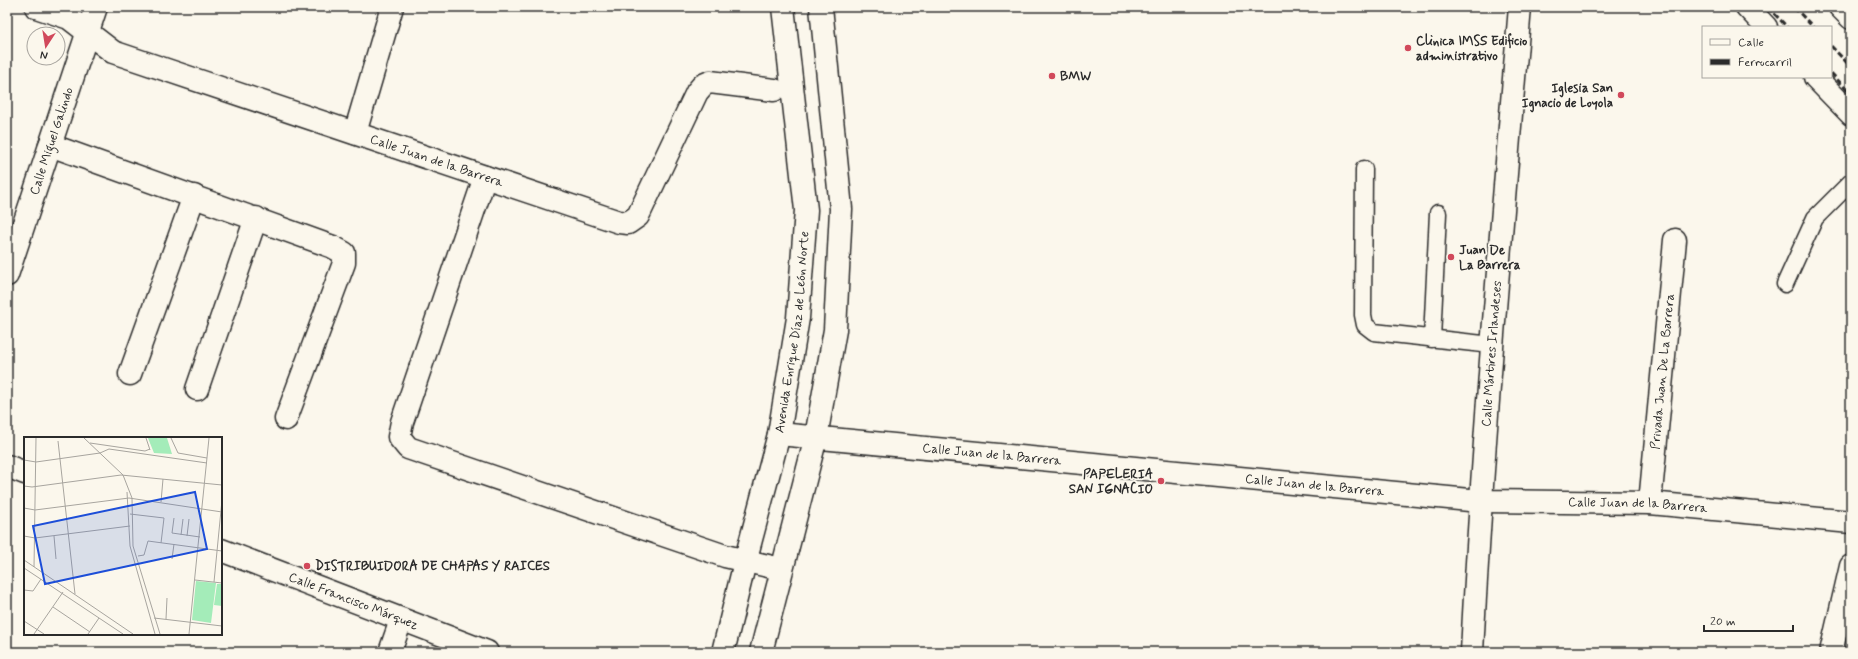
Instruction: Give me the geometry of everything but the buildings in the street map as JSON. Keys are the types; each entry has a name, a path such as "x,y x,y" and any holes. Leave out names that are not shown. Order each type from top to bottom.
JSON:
{"street":[{"name":"Calle Juan de la Barrera","path":"36,7 70,18 113,52 618,222 628,224 638,216 697,92 703,85 710,82 774,90"},
{"name":"Calle Miguel Galindo","path":"7,275 96,7"},
{"path":"355,133 392,7"},
{"name":"Avenida Enrique Díaz de León Norte","path":"723,652 745,562 780,434 798,318 806,210 783,7"},
{"path":"761,652 816,437 835,330 841,209 821,7"},
{"name":"Calle Mártires Irlandeses","path":"1472,652 1480,502 1520,7"},
{"path":"1746,7 1765,26"},
{"path":"1840,7 1851,18"},
{"path":"1816,78 1851,114"},
{"path":"50,145 256,218 334,247 344,253 344,264 286,419"},
{"path":"484,177 402,422 400,437 408,448 745,562 781,569"},
{"path":"130,374 194,196"},
{"path":"197,389 256,218"},
{"name":"Privada Juan De La Barrera","path":"1650,504 1674,240"},
{"name":"Calle Juan de la Barrera","path":"780,434 1480,502 1650,504 1851,522"},
{"path":"7,466 24,474"},
{"name":"Calle Francisco Márquez","path":"222,550 487,652"},
{"path":"1831,652 1851,566"},
{"path":"390,652 401,620"}],"lane":[{"path":"1364,169 1363,315 1365,325 1374,332 1492,345"},
{"path":"1785,284 1815,218 1851,182"},
{"path":"1432,339 1438,213"}],"railway":[{"path":"1768,7 1786,26"},
{"path":"1794,7 1812,26"},
{"path":"1832,47 1851,67"},
{"path":"1832,74 1851,94"}],"place":[{"name":"Clinica IMSS Edificio administrativo","path":"1408,48"},
{"name":"BMW","path":"1052,76"},
{"name":"Iglesia San Ignacio de Loyola","path":"1621,95"},
{"name":"Juan De La Barrera","path":"1451,257"},
{"name":"PAPELERIA SAN IGNACIO","path":"1161,481"},
{"name":"DISTRIBUIDORA DE CHAPAS Y RAICES","path":"307,566"}]}
